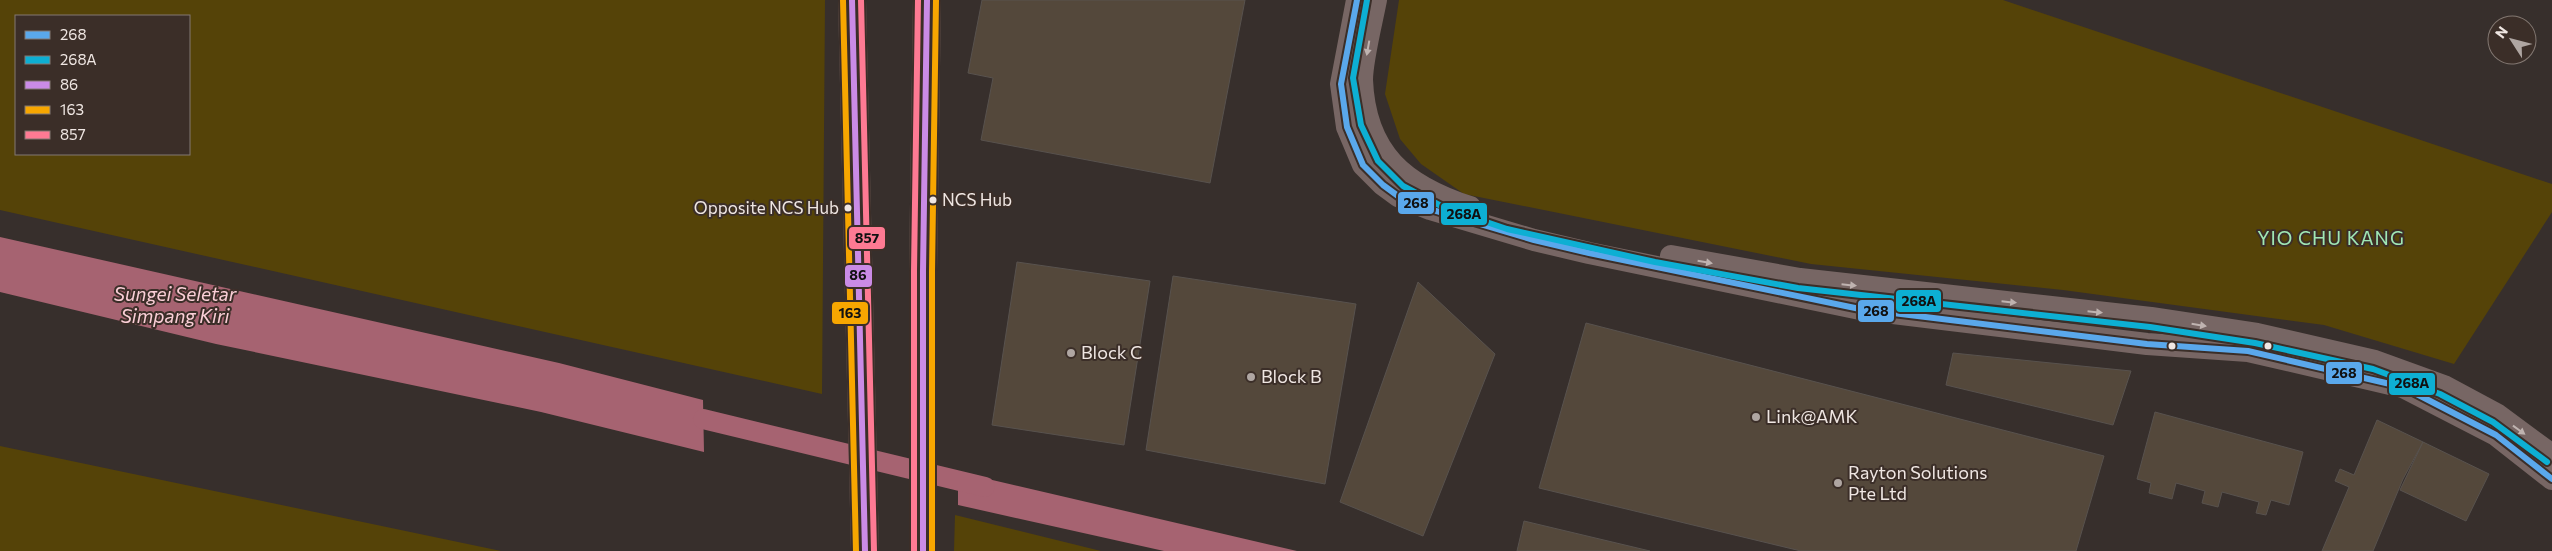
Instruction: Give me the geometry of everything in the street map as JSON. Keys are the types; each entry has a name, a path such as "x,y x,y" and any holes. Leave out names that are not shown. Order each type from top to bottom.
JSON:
{"main road":[{"path":"852,0 866,551"},
{"path":"923,551 927,0"}],"street":[{"path":"1357,0 1340,84 1347,128 1363,165 1383,186 1398,196 1430,210 1534,240 1589,253 1860,309 2147,344 2248,351 2403,388 2496,435 2552,479"},
{"path":"1376,0 1362,79 1369,122 1385,156 1409,180 1448,200 1509,220 1648,251 1800,279 2151,318 2257,334 2375,361 2444,386 2498,415 2552,455"}],"shaded area":[{"path":"0,0 825,0 822,394 0,210"},
{"path":"1399,0 2003,0 2552,184 2552,212 2454,364 2324,325 2063,290 1811,264 1464,194 1421,164 1400,139 1385,94"},
{"path":"0,446 501,551 0,551"},
{"path":"955,515 1101,551 954,551"}],"water":[{"name":"Sungei Seletar Simpang Kiri","path":"0,237 559,363 703,400 704,452 541,412 216,344 0,292"},
{"path":"958,472 1297,551 1164,551 958,505"}],"building":[{"path":"982,0 1245,0 1210,183 981,140 993,78 968,73"},
{"name":"Block C","path":"1017,262 1150,281 1124,445 992,425"},
{"name":"Block B","path":"1173,276 1356,304 1325,484 1146,450"},
{"path":"1418,282 1495,354 1423,536 1340,502"},
{"name":"Link@AMK","path":"1586,323 2104,456 2076,551 1801,551 1539,488"},
{"path":"1953,353 2131,371 2113,425 1946,385"},
{"path":"2155,412 2303,452 2289,505 2271,500 2266,515 2256,513 2259,502 2222,492 2218,507 2202,503 2205,491 2176,483 2172,499 2149,493 2151,483 2137,479"},
{"path":"2377,420 2423,442 2403,479 2373,551 2322,551 2349,487 2335,481 2340,469 2354,475"},
{"path":"2423,442 2489,474 2466,521 2400,490"},
{"path":"1524,521 1650,551 1517,551"}],"waterway":[{"name":"Sungei Seletar Simpang Kiri","path":"703,419 985,487"}],"transit line":[{"name":"163","path":"843,0 856,551"},
{"name":"86","path":"852,0 865,551"},
{"name":"857","path":"861,0 874,551"},
{"name":"857","path":"914,551 914,271 918,0"},
{"name":"86","path":"923,551 923,271 927,0"},
{"name":"163","path":"932,551 932,271 936,0"},
{"name":"268","path":"1357,0 1341,84 1347,127 1363,165 1383,185 1398,196 1430,209 1534,240 1589,253 1860,309 2147,344 2248,351 2403,387 2496,435 2552,479"},
{"name":"268A","path":"1367,0 1353,78 1361,125 1378,161 1403,186 1445,208 1507,229 1655,262 1798,288 2150,327 2255,343 2373,369 2440,394 2493,422 2547,462"}],"place":[{"name":"NCS Hub","path":"933,200"},
{"name":"Opposite NCS Hub","path":"848,208"},
{"name":"Block C","path":"1071,353"},
{"name":"Block B","path":"1251,377"},
{"name":"Link@AMK","path":"1756,417"},
{"name":"Rayton Solutions Pte Ltd","path":"1838,483"}],"district":[{"name":"YIO CHU KANG","path":"2331,238"}]}
